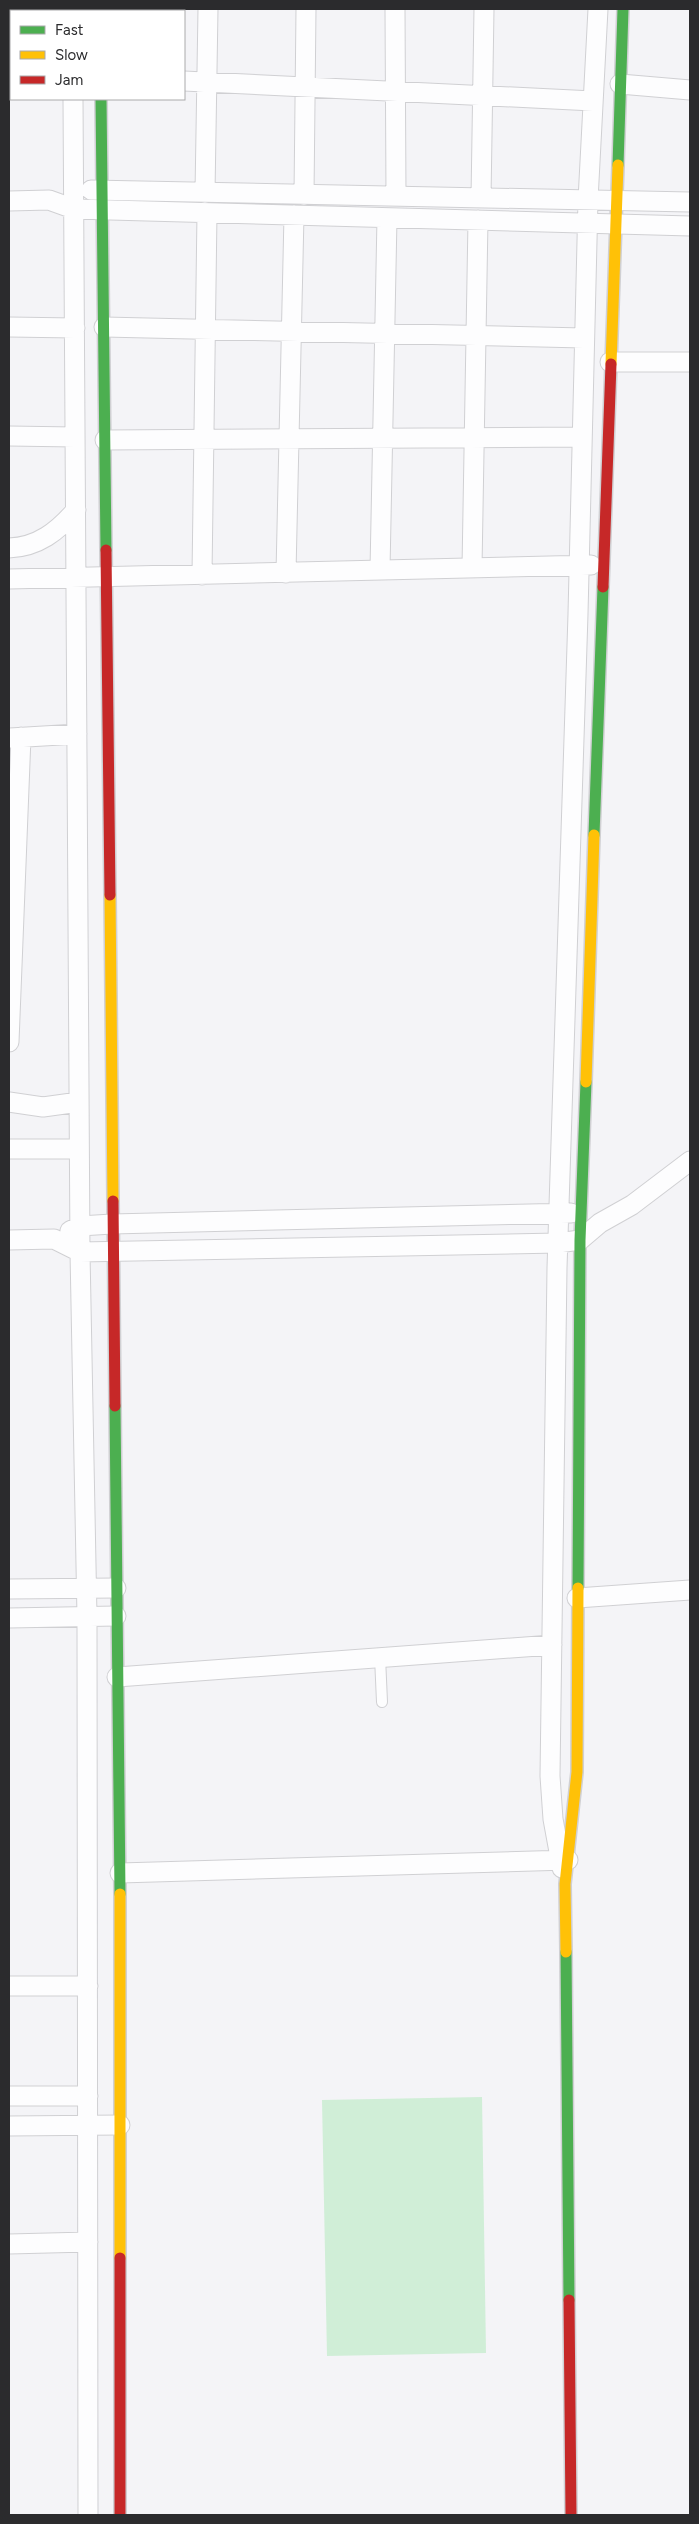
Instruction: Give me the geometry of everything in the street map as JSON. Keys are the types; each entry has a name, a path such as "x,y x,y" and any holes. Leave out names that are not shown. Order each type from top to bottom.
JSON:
{"street":[{"path":"205,193 208,9"},
{"path":"304,194 306,9"},
{"path":"395,9 396,196"},
{"path":"481,198 484,9"},
{"path":"571,2515 565,1884 564,1861 553,1819 550,1776 558,1242 587,223 598,9"},
{"path":"564,1861 574,1816 577,1772 580,1240 623,9"},
{"path":"185,81 593,101"},
{"path":"620,84 690,90"},
{"path":"73,100 79,1149 87,1588 88,2515"},
{"path":"101,100 120,1873 120,2515"},
{"path":"9,201 49,200 74,190 102,190 690,202"},
{"path":"49,200 74,209 690,226"},
{"path":"202,575 207,213"},
{"path":"286,573 294,215"},
{"path":"380,570 387,218"},
{"path":"472,568 478,220"},
{"path":"104,326 584,338"},
{"path":"9,328 75,328"},
{"path":"610,362 690,362"},
{"path":"9,436 75,437"},
{"path":"105,440 582,437"},
{"path":"9,548 38,542 60,529 76,510"},
{"path":"9,579 603,565"},
{"path":"9,1042 15,738 77,734"},
{"path":"9,1102 43,1107 79,1102"},
{"path":"9,1149 79,1149"},
{"path":"54,1239 80,1252 580,1240 600,1223 632,1205 690,1161"},
{"path":"9,1240 54,1239 80,1226 112,1224 559,1212 581,1213 600,1223"},
{"path":"9,1589 116,1588"},
{"path":"577,1598 690,1590"},
{"path":"9,1618 116,1616"},
{"path":"117,1676 552,1645"},
{"path":"120,1873 564,1861"},
{"path":"9,1986 88,1986"},
{"path":"9,2096 88,2096"},
{"path":"9,2126 120,2126"},
{"path":"9,2244 88,2242"}],"lane":[{"path":"380,1658 382,1702"}],"green space":[{"path":"482,2097 486,2353 327,2356 322,2100"}],"traffic: fast":[{"path":"618,165 623,9"},
{"path":"101,100 106,550"},
{"path":"594,835 603,587"},
{"path":"578,1588 580,1240 586,1082"},
{"path":"115,1406 120,1894"},
{"path":"566,1952 569,2300"}],"traffic: slow":[{"path":"611,364 618,165"},
{"path":"586,1082 594,835"},
{"path":"110,895 113,1201"},
{"path":"566,1952 565,1884 577,1772 578,1588"},
{"path":"120,1894 120,2258"}],"traffic: jam":[{"path":"603,587 611,364"},
{"path":"106,550 110,895"},
{"path":"113,1201 115,1406"},
{"path":"120,2258 120,2515"},
{"path":"569,2300 571,2515"}]}
